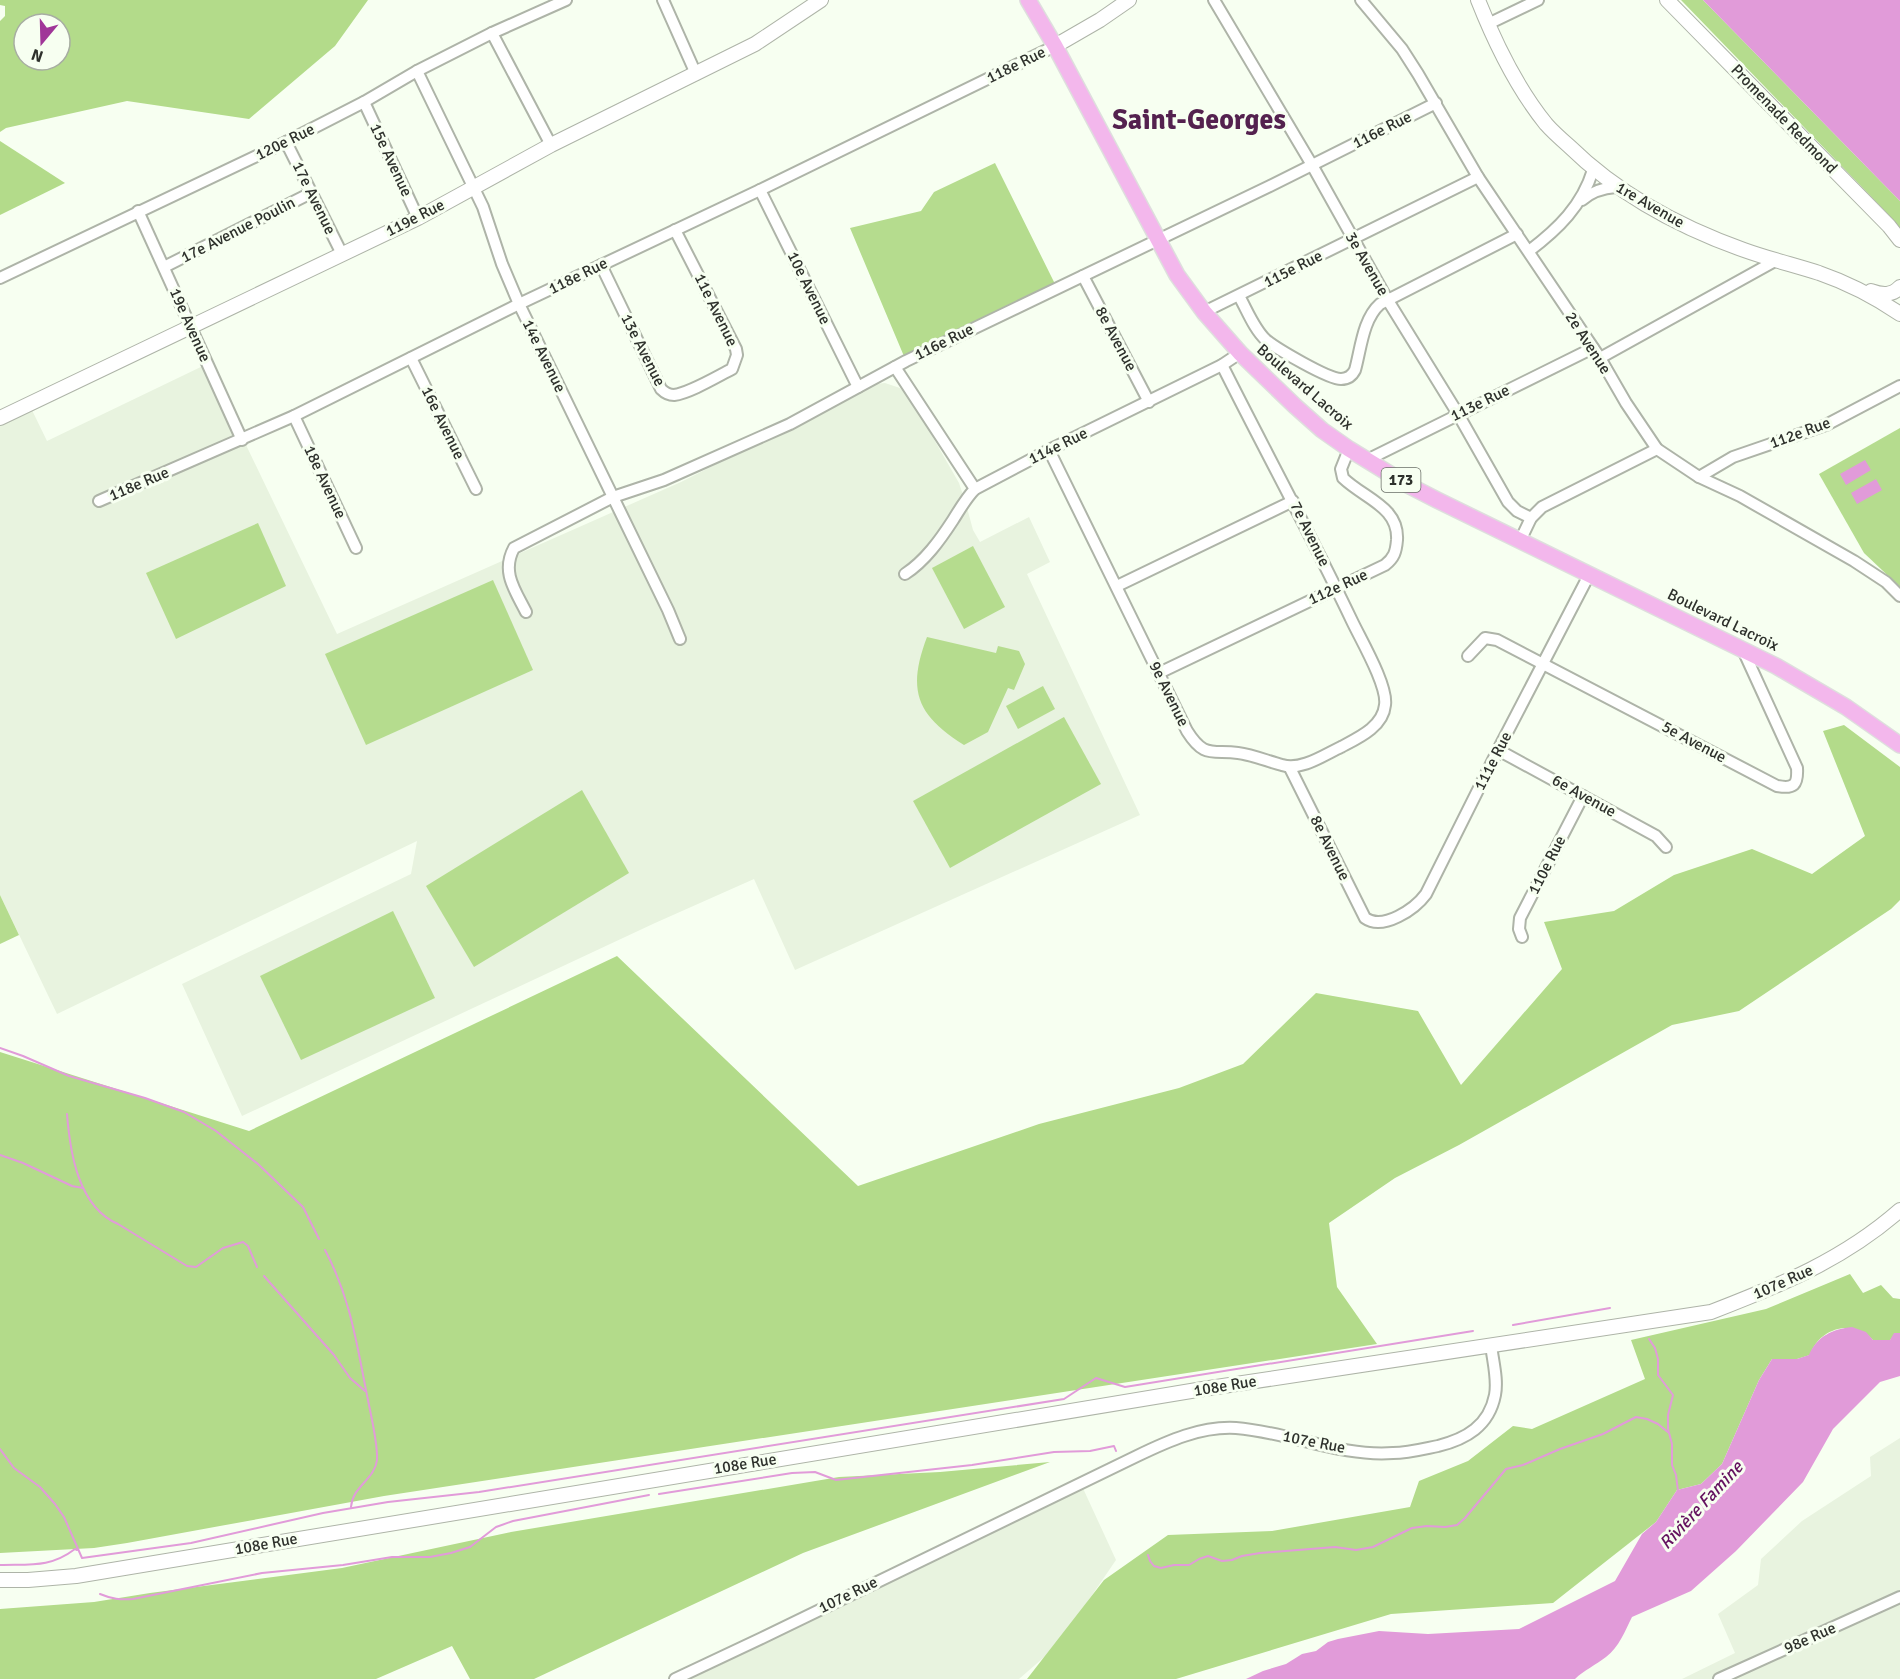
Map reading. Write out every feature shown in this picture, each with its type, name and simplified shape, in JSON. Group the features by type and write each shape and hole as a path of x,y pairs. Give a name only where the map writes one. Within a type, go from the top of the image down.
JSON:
{"main road":[{"name":"119e Rue","path":"0,418 418,218 551,145 755,44 821,0"},
{"name":"Boulevard Lacroix","path":"1028,0 1055,46 1177,275 1204,312 1240,353 1322,430 1406,484 1802,680 1846,707 1900,745"},
{"path":"1055,46 1129,0"},
{"name":"1re Avenue","path":"1478,0 1510,69 1546,125 1593,170 1616,187 1683,224 1720,241 1846,284 1900,314"},
{"name":"Promenade Redmond","path":"1667,0 1889,226 1900,240"},
{"path":"1846,284 1881,294 1890,294 1900,287"},
{"name":"107e Rue","path":"1491,1346 1711,1312 1777,1287 1822,1265 1850,1248 1900,1210"},
{"name":"108e Rue","path":"0,1580 76,1576 1203,1389 1491,1346"}],"street":[{"name":"120e Rue","path":"0,278 286,142 364,102 417,71 492,33 566,0"},
{"path":"663,0 696,75"},
{"name":"3e Avenue","path":"1214,0 1508,502 1517,511 1531,518"},
{"name":"2e Avenue","path":"1361,0 1402,49 1478,177 1600,358 1626,403 1657,449 1699,477 1740,496 1854,561 1886,582 1900,596"},
{"path":"1488,24 1538,0"},
{"path":"492,33 551,145"},
{"name":"118e Rue","path":"99,501 294,416 519,304 760,190 1055,46"},
{"name":"14e Avenue","path":"417,71 488,220 502,264 519,304 680,639"},
{"name":"15e Avenue","path":"364,102 418,218"},
{"name":"116e Rue","path":"526,612 508,571 509,558 514,548 613,497 663,480 790,424 895,367 1436,103"},
{"name":"17e Avenue","path":"286,142 342,254"},
{"path":"1528,251 1552,234 1564,222 1577,204 1593,170"},
{"name":"115e Rue","path":"1204,312 1478,177"},
{"path":"1577,204 1588,194 1603,188 1616,187"},
{"name":"10e Avenue","path":"760,190 858,387"},
{"name":"17e Avenue Poulin","path":"164,267 312,193"},
{"name":"19e Avenue","path":"138,211 242,440"},
{"name":"11e Avenue","path":"675,230 736,349 737,356 732,369 709,381"},
{"path":"1239,296 1267,340 1331,378 1349,377 1355,370 1368,321 1374,309 1388,299 1517,234"},
{"path":"1600,358 1775,261"},
{"name":"13e Avenue","path":"601,265 661,389 665,393 675,395 709,381"},
{"name":"8e Avenue","path":"1083,276 1149,402"},
{"name":"113e Rue","path":"1367,459 1593,348"},
{"name":"114e Rue","path":"905,574 926,557 975,489 1222,365 1240,353"},
{"name":"16e Avenue","path":"411,358 476,489"},
{"name":"7e Avenue","path":"1222,365 1293,501 1372,661 1386,696 1381,719 1373,728 1311,761 1290,768"},
{"path":"895,367 975,489"},
{"name":"112e Rue","path":"1699,477 1733,457 1826,425 1900,386"},
{"name":"18e Avenue","path":"294,416 356,548"},
{"name":"112e Rue","path":"1159,673 1385,565 1392,559 1396,548 1396,524 1388,512 1344,478 1341,469 1349,449"},
{"path":"1520,541 1531,518 1542,507 1657,449"},
{"name":"9e Avenue","path":"1049,450 1194,742 1209,752 1238,753 1290,768"},
{"path":"1117,586 1293,501"},
{"name":"111e Rue","path":"1375,922 1383,922 1399,916 1420,902 1426,894 1589,575"},
{"name":"5e Avenue","path":"1468,656 1485,638 1491,638 1777,786 1787,788 1793,786 1796,782 1797,768 1743,650"},
{"name":"6e Avenue","path":"1498,750 1656,836 1666,847"},
{"name":"8e Avenue","path":"1290,768 1360,910 1365,918 1375,922"},
{"name":"110e Rue","path":"1522,937 1519,929 1520,918 1583,796"},
{"name":"107e Rue","path":"675,1679 1137,1456 1186,1435 1212,1428 1236,1428 1343,1449 1393,1454 1450,1443 1472,1433 1488,1416 1496,1384 1491,1346"},
{"name":"98e Rue","path":"1721,1678 1900,1597"}],"shaded area":[{"path":"207,364 337,634 681,482 875,384 885,383 900,388 912,401 959,483 973,530 980,542 1029,517 1050,562 1027,574 1140,815 795,970 754,879 242,1116 182,984 411,874 417,841 57,1014 0,895 0,420 30,406 47,441"},
{"path":"1900,1438 1900,1679 1682,1679 1735,1653 1718,1614 1758,1585 1761,1559 1802,1521 1871,1476 1870,1457"},
{"path":"1081,1484 1116,1560 1058,1645 1019,1679 685,1679"}],"green space":[{"path":"0,0 368,0 335,46 249,119 127,101 6,128 0,132 0,21 5,16 5,6 0,5"},
{"path":"1681,0 1703,0 1900,201 1900,229 1885,211"},
{"path":"0,141 65,183 0,215"},
{"path":"995,163 1057,288 906,361 850,228 921,211 934,192"},
{"path":"1900,428 1900,587 1864,553 1819,474"},
{"path":"258,523 286,586 176,639 146,573"},
{"path":"973,546 1005,607 964,629 932,568"},
{"path":"493,580 533,670 366,745 325,654"},
{"path":"927,637 996,653 998,646 1019,651 1025,664 1014,690 1008,688 988,732 964,745 935,723 920,700 917,687 918,672"},
{"path":"1043,686 1055,709 1018,729 1006,706"},
{"path":"1064,717 1101,784 950,868 913,801"},
{"path":"1844,725 1900,767 1900,900 1891,909 1739,1011 1672,1025 1459,1145 1395,1178 1329,1223 1337,1287 1377,1344 384,1496 127,1543 94,1548 0,1553 0,1052 249,1131 617,956 858,1186 1039,1124 1179,1088 1243,1064 1316,993 1418,1011 1461,1085 1562,969 1544,922 1614,911 1674,875 1752,849 1812,874 1865,836 1823,731"},
{"path":"582,790 629,873 474,967 426,886"},
{"path":"0,895 19,935 0,944"},
{"path":"393,911 435,998 301,1060 260,976"},
{"path":"1850,1274 1863,1293 1881,1285 1893,1298 1900,1299 1900,1333 1890,1340 1873,1340 1856,1329 1837,1329 1821,1338 1810,1355 1797,1359 1772,1359 1759,1380 1722,1464 1701,1484 1677,1490 1656,1522 1553,1603 1391,1614 1176,1679 1027,1679 1104,1580 1168,1535 1272,1531 1410,1507 1419,1481 1468,1461 1513,1426 1532,1429 1645,1379 1631,1340 1766,1309"},
{"path":"1050,1462 803,1553 534,1679 470,1679 452,1646 376,1679 0,1679 0,1609 94,1602 342,1568 511,1532 839,1477 940,1472"}],"water":[{"path":"1703,0 1900,0 1900,201"},
{"path":"1865,460 1871,470 1846,485 1840,474"},
{"path":"1876,479 1882,490 1857,504 1851,493"},
{"name":"Rivière Famine","path":"1852,1327 1866,1332 1873,1340 1890,1340 1894,1333 1900,1333 1900,1376 1880,1382 1833,1429 1803,1482 1736,1551 1691,1591 1632,1617 1611,1653 1575,1679 1246,1679 1286,1664 1302,1654 1316,1651 1328,1642 1379,1631 1428,1634 1519,1629 1615,1581 1642,1534 1656,1522 1677,1490 1701,1484 1722,1464 1759,1380 1772,1359 1797,1359 1809,1355 1821,1338 1838,1330"}],"waterway":[{"path":"0,1048 69,1076 184,1112 216,1131 258,1164 303,1207 319,1239"},
{"path":"67,1114 74,1161 79,1177 85,1192 104,1216 187,1266 196,1267 223,1248 243,1242 248,1246 257,1267"},
{"path":"0,1155 72,1186 83,1188"},
{"path":"325,1250 334,1268 352,1323 376,1446 375,1467 355,1494 351,1507"},
{"path":"264,1276 334,1355 350,1378 365,1391"},
{"path":"1513,1325 1610,1308"},
{"path":"0,1449 14,1468 40,1487 55,1504 64,1517 82,1558 191,1543 323,1513 388,1502 479,1492 1064,1399 1096,1378 1125,1387 1473,1331"},
{"path":"1649,1339 1658,1359 1658,1375 1673,1395 1668,1415 1668,1429 1678,1491"},
{"path":"1148,1555 1154,1566 1161,1568 1189,1565 1208,1556 1222,1561 1260,1553 1335,1547 1356,1550 1373,1547 1412,1528 1457,1525 1506,1469 1523,1465 1603,1434 1636,1417 1658,1424 1669,1433"},
{"path":"659,1494 792,1473 815,1472 836,1480 972,1465 1054,1452 1090,1451 1114,1446 1116,1451"},
{"path":"100,1594 116,1599 133,1599 262,1573 343,1565 392,1557 430,1557 470,1547 496,1527 513,1521 649,1495"},
{"path":"0,1565 30,1565 48,1562 77,1550"}],"district":[{"name":"Saint-Georges","path":"1199,120"}]}
